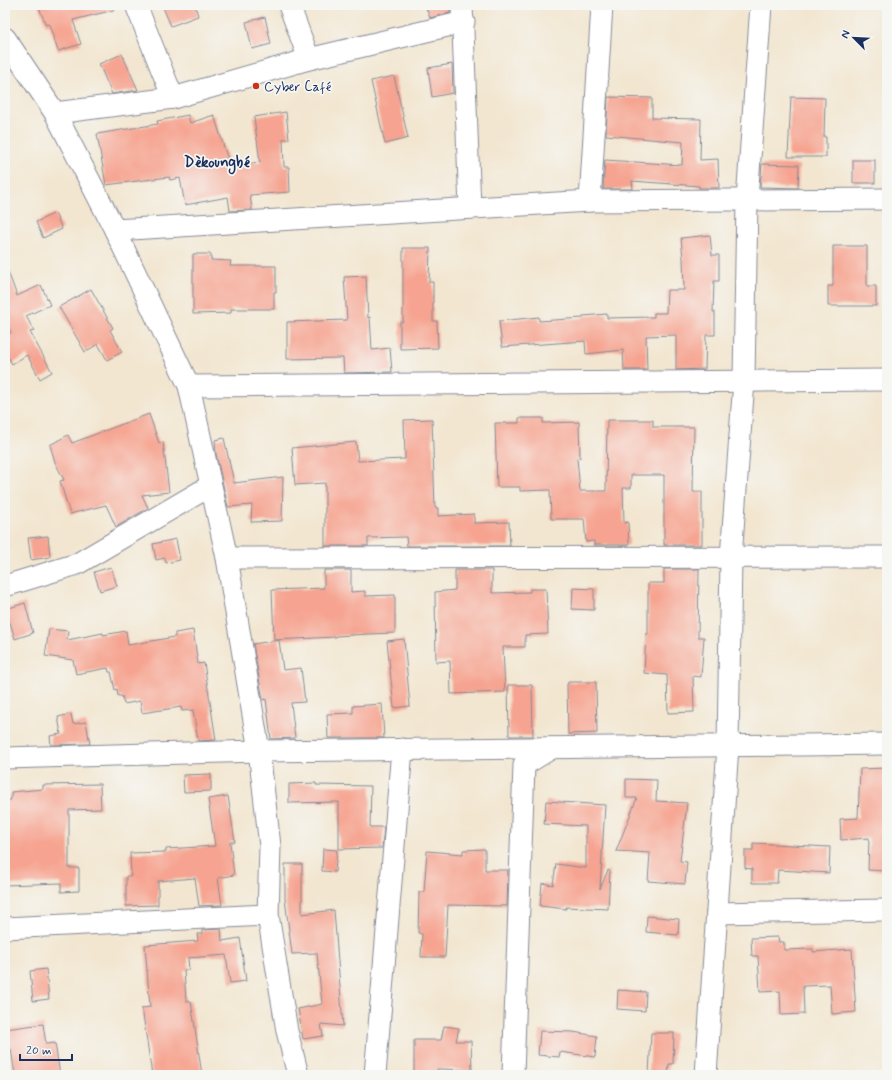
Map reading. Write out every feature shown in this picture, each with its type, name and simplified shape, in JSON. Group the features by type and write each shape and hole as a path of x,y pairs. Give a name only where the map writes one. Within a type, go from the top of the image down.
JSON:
{"street":[{"path":"136,5 173,98"},
{"path":"289,5 309,59"},
{"path":"590,201 602,5"},
{"path":"706,1075 728,746 730,557 744,381 747,200 761,5"},
{"path":"55,113 173,98 463,14 470,208"},
{"path":"5,40 55,113 115,230 189,386 227,558 259,751 270,846 268,915 287,1031 298,1075"},
{"path":"115,230 590,201 887,199"},
{"path":"189,386 887,380"},
{"path":"5,586 77,564 210,486"},
{"path":"227,558 887,557"},
{"path":"5,758 259,751 887,744"},
{"path":"514,1075 524,765 552,748"},
{"path":"375,1075 402,749"},
{"path":"717,912 887,910"},
{"path":"5,928 268,915"}],"building":[{"path":"38,5 113,5 114,10 73,20 81,44 58,51 49,24 46,25"},
{"path":"162,5 195,5 198,16 171,26"},
{"path":"425,5 450,5 450,13 430,18"},
{"path":"265,17 271,44 252,49 246,22"},
{"path":"122,54 138,90 112,94 99,64"},
{"path":"452,64 453,93 432,97 428,68"},
{"path":"394,76 408,138 385,144 371,81"},
{"path":"608,97 652,98 652,118 701,119 700,160 718,159 719,188 699,188 699,186 632,181 633,189 603,189 605,160 682,165 683,142 606,135"},
{"path":"791,97 825,98 824,137 826,137 826,157 788,157"},
{"path":"286,112 289,139 283,139 284,167 289,167 290,192 250,195 252,210 230,211 228,197 185,205 180,178 170,180 169,177 106,185 97,134 158,124 157,121 188,115 190,123 214,115 230,166 260,162 254,117"},
{"path":"853,160 875,160 875,183 853,183"},
{"path":"762,164 799,165 798,188 760,187"},
{"path":"55,213 62,229 43,238 36,222"},
{"path":"710,235 712,255 719,255 719,281 714,281 713,312 715,312 715,335 706,335 705,369 676,370 676,335 646,336 647,370 624,370 623,350 586,354 585,341 502,347 499,321 539,317 539,321 583,318 583,316 607,314 607,318 654,317 654,313 666,313 667,290 684,290 681,238"},
{"path":"833,246 867,246 867,286 876,286 876,306 828,306 828,286 833,286"},
{"path":"403,248 430,248 429,282 433,282 433,321 437,321 438,348 400,349 400,322 403,322"},
{"path":"193,254 211,254 211,260 231,261 230,266 276,266 276,292 274,292 274,309 231,309 231,313 193,314"},
{"path":"5,269 7,269 17,296 41,285 50,305 26,316 34,331 30,332 52,372 40,379 27,355 12,364 5,351 5,336 11,333 5,317"},
{"path":"366,276 368,318 370,317 372,350 390,348 392,372 344,373 343,358 287,359 287,322 347,320 344,277"},
{"path":"91,289 113,328 110,330 122,352 107,360 98,344 85,352 59,307"},
{"path":"149,414 159,443 163,442 169,492 142,495 148,508 116,527 106,505 70,514 60,481 64,480 55,462 50,445 68,435 72,443"},
{"path":"519,418 543,418 543,423 579,422 580,458 577,458 580,491 606,491 607,420 653,420 653,427 694,427 693,492 702,492 702,545 664,545 664,475 631,475 631,488 623,488 624,523 628,522 629,545 594,545 594,541 586,542 584,519 551,519 550,490 520,491 520,487 497,487 495,423 519,423"},
{"path":"432,419 435,508 438,508 438,516 474,514 474,523 509,522 510,546 407,546 406,537 368,538 368,546 325,546 325,483 295,485 292,448 356,442 358,461 405,459 404,420"},
{"path":"224,438 234,483 283,477 282,521 251,522 252,505 228,507 216,454 215,440"},
{"path":"48,536 50,557 31,560 28,538"},
{"path":"176,539 180,560 166,563 165,558 156,560 153,544"},
{"path":"111,567 117,586 100,591 94,572"},
{"path":"664,569 699,569 698,637 704,637 701,677 693,676 694,712 668,713 667,675 644,673 646,634 648,634 648,583 664,583"},
{"path":"324,570 351,570 351,592 365,591 365,596 395,595 395,633 274,640 272,590 324,588"},
{"path":"455,570 492,570 492,593 530,592 530,589 546,589 548,634 525,635 525,647 503,647 505,692 451,694 450,661 436,662 435,592 455,590"},
{"path":"573,588 594,589 594,610 572,609"},
{"path":"25,603 33,633 15,639 6,609"},
{"path":"49,629 68,631 67,640 103,633 103,635 126,631 128,645 175,637 175,633 193,630 198,664 204,663 216,740 198,741 193,710 182,711 181,707 142,713 140,701 124,704 122,696 118,696 117,689 115,690 111,672 109,672 108,668 76,674 73,660 45,656"},
{"path":"404,639 410,706 394,708 387,641"},
{"path":"279,640 283,670 301,668 305,702 291,703 295,738 271,739 266,699 263,700 253,644"},
{"path":"568,682 596,682 597,733 568,734"},
{"path":"508,685 532,685 533,736 509,736"},
{"path":"382,704 384,738 328,738 327,714 353,713 353,706"},
{"path":"71,714 73,724 86,722 90,744 51,745 50,736 61,734 58,717"},
{"path":"887,768 887,871 868,870 869,838 841,840 840,819 858,818 860,769"},
{"path":"211,774 211,791 184,792 183,775"},
{"path":"626,779 657,780 656,801 687,803 680,861 687,862 685,884 648,881 650,853 616,851 637,798 626,798"},
{"path":"316,783 316,785 371,786 370,827 384,827 382,848 339,849 339,802 289,803 289,784"},
{"path":"100,784 101,809 69,810 69,868 79,868 79,891 61,892 61,883 5,885 5,800 11,800 11,792 43,789 43,785"},
{"path":"228,796 235,842 230,842 234,875 218,878 222,905 199,906 195,878 158,881 158,905 126,906 126,876 131,876 130,853 166,852 166,849 215,846 208,799"},
{"path":"546,801 605,805 600,889 608,870 610,871 608,909 566,907 566,909 540,906 542,883 553,885 556,864 586,868 586,826 544,824"},
{"path":"753,843 830,847 829,873 778,870 777,883 752,883 752,869 745,868 745,850 753,850"},
{"path":"323,849 337,850 335,872 322,871"},
{"path":"485,849 485,870 508,870 507,906 448,905 445,957 421,957 422,934 418,933 419,892 424,892 427,851 463,854 463,850"},
{"path":"285,864 302,864 302,914 334,910 343,1026 321,1024 323,1036 303,1039 298,1009 322,1004 317,953 292,954 285,899"},
{"path":"647,916 679,919 678,935 646,932"},
{"path":"221,929 222,941 240,938 246,981 230,983 226,955 188,958 189,970 184,970 186,1001 191,1001 202,1075 152,1075 142,1008 150,1007 145,945 198,941 197,934 202,934 202,930"},
{"path":"778,937 779,942 784,942 784,950 813,949 813,952 852,949 856,1012 832,1014 830,985 803,986 804,1014 781,1015 780,991 760,992 758,956 752,956 751,938"},
{"path":"46,969 49,999 33,1001 30,971"},
{"path":"618,990 646,992 645,1011 617,1009"},
{"path":"43,1024 46,1044 55,1043 60,1075 15,1075 11,1049 5,1050 5,1029"},
{"path":"444,1026 459,1028 456,1041 471,1041 472,1070 437,1069 437,1075 414,1075 414,1040 441,1040"},
{"path":"540,1031 573,1032 597,1036 595,1057 560,1052 559,1057 538,1055"},
{"path":"651,1033 674,1033 673,1064 669,1064 668,1075 649,1075"}],"place":[{"name":"Cyber Café","path":"256,86"}],"district":[{"name":"Dèkoungbé","path":"217,162"}]}
